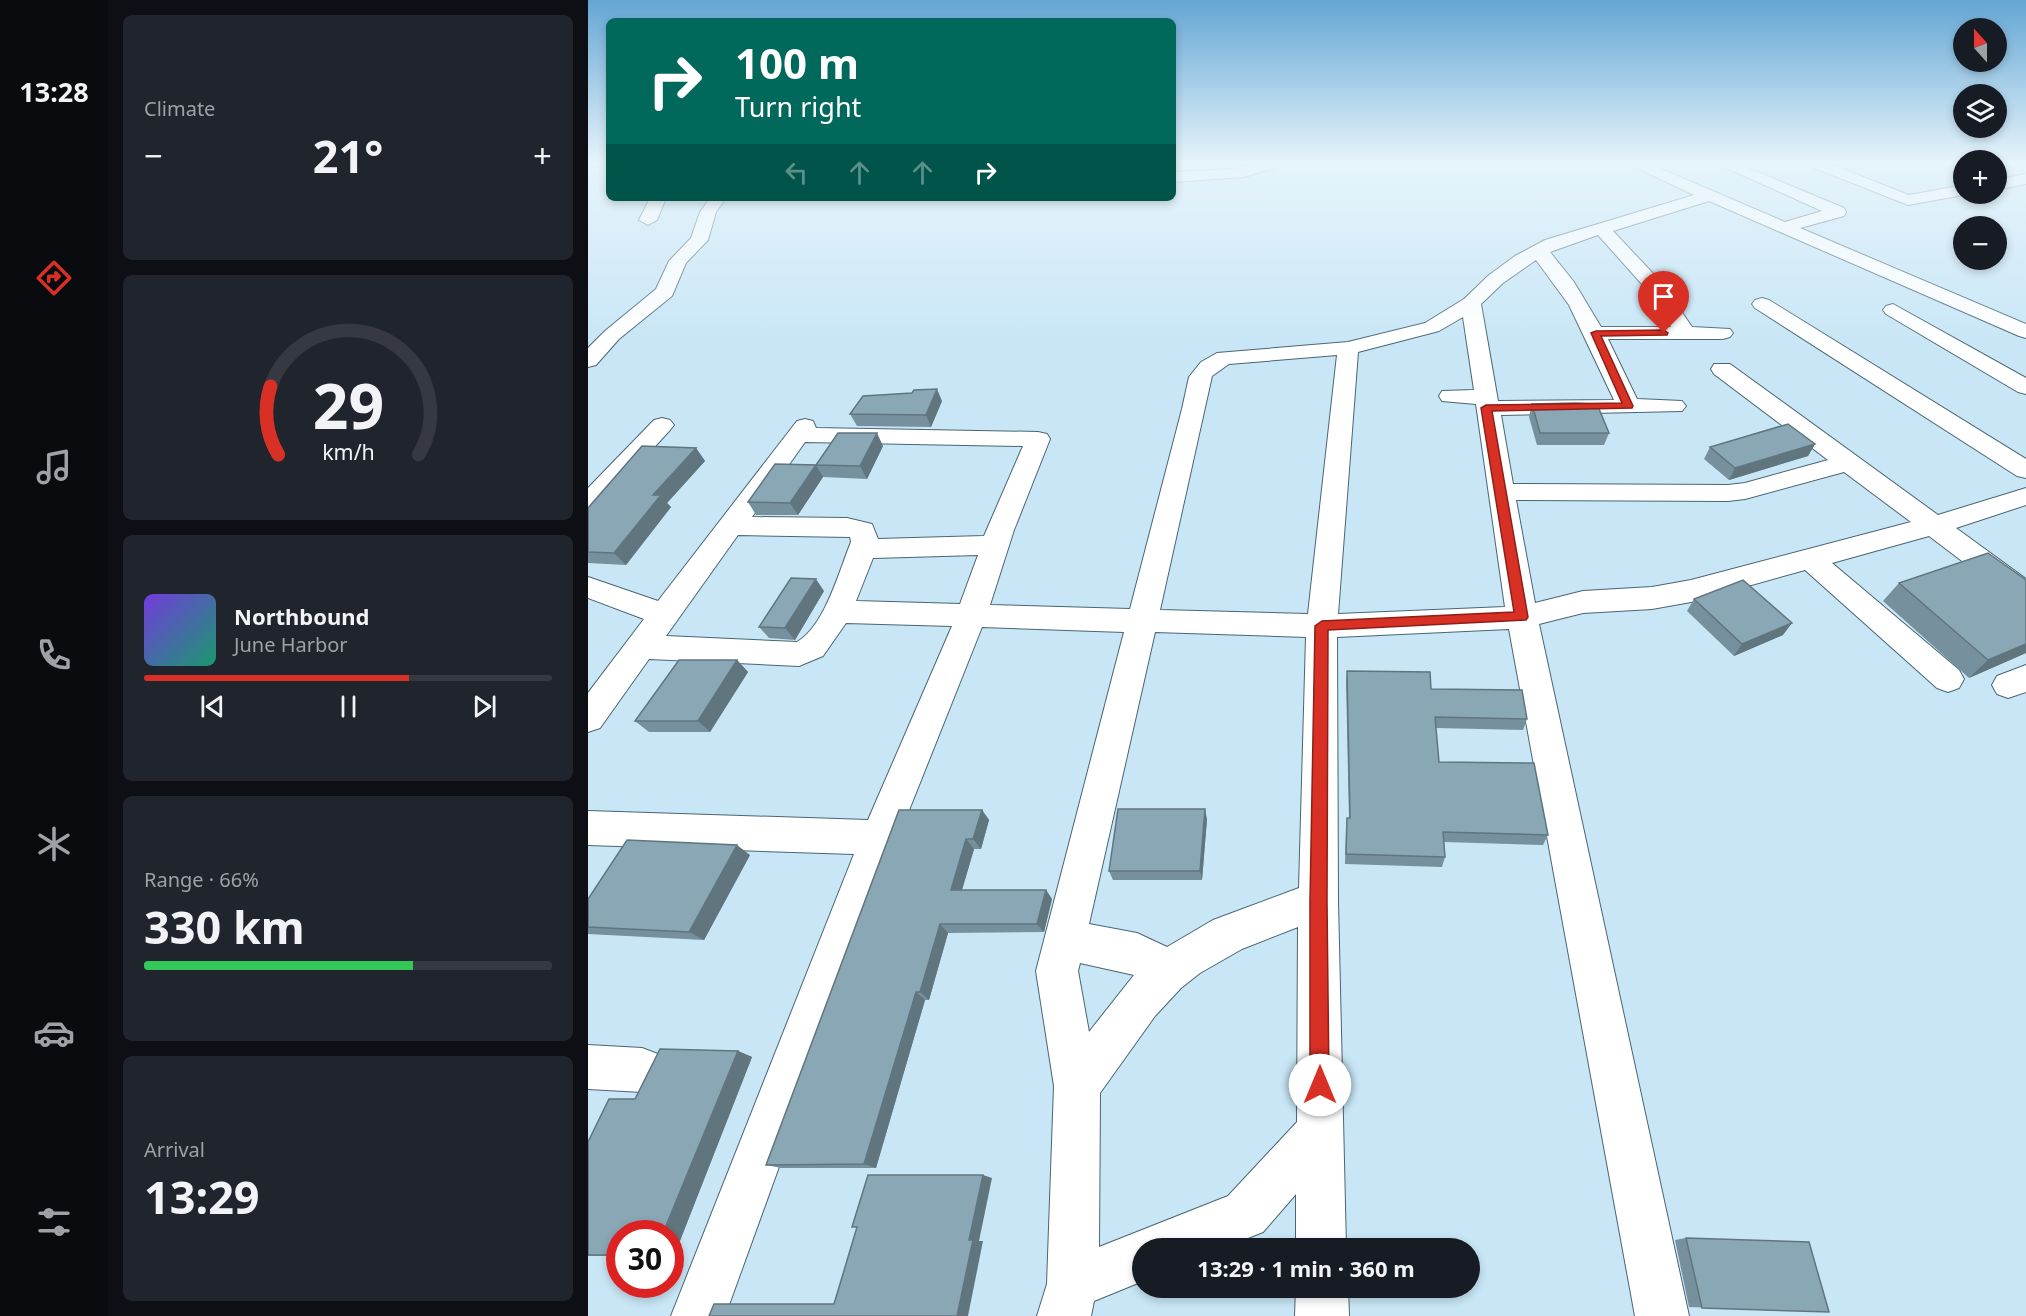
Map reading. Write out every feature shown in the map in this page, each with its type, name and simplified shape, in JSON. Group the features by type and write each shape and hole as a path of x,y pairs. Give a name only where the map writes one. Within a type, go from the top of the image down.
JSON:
{"street":[{"path":"588,360 612,335 665,292 678,261 699,240 704,223"},
{"path":"1069,1300 1077,1086 1056,971 1194,409 1198,376 1210,364 1225,358 1348,348 1403,337 1432,327 1471,303 1496,279 1539,251 1615,223"},
{"path":"1778,223 2026,332"},
{"path":"1786,227 1798,223"},
{"path":"1600,228 1655,287 1686,333"},
{"path":"1539,251 1559,272 1596,333 1628,406"},
{"path":"1471,303 1522,617 1662,1316"},
{"path":"1762,304 2026,470"},
{"path":"1893,310 2026,387"},
{"path":"1596,333 1723,333"},
{"path":"1321,1238 1318,901 1322,626 1348,348"},
{"path":"1722,369 2026,594"},
{"path":"1450,396 1486,403 1674,406"},
{"path":"588,504 662,425"},
{"path":"589,715 802,430 1038,439 995,545 972,614 879,837 698,1316"},
{"path":"1501,492 1728,493 1745,491 1846,463"},
{"path":"837,612 972,614 1322,626 1522,617 1583,602 1652,598 1691,591 1932,526 2026,496"},
{"path":"640,647 799,654 810,651 818,644 837,612 865,542 862,531 847,527 730,526"},
{"path":"862,549 995,545"},
{"path":"1810,559 1948,679"},
{"path":"588,587 665,615"},
{"path":"588,828 879,837"},
{"path":"1077,1086 1150,989 1188,956 1248,923 1318,901"},
{"path":"1064,940 1137,954 1171,971"},
{"path":"588,1067 642,1070"},
{"path":"1186,1238 1245,1214 1320,1131"},
{"path":"1069,1300 1132,1263"},
{"path":"1322,1298 1322,1316"}],"building":[{"path":"937,389 926,415 850,414 863,396"},
{"path":"1532,404 1597,404 1609,433 1540,433"},
{"path":"1788,424 1815,444 1735,468 1710,447"},
{"path":"838,433 877,433 860,466 816,465"},
{"path":"642,446 696,448 653,495 661,495 614,553 588,552 588,508"},
{"path":"775,464 816,465 790,503 748,502"},
{"path":"1988,553 2026,580 2026,644 1988,660 1899,583"},
{"path":"791,578 816,579 785,628 759,627"},
{"path":"1743,580 1792,623 1742,644 1694,599"},
{"path":"679,660 737,660 698,721 635,721"},
{"path":"1347,671 1430,672 1431,689 1522,690 1527,719 1435,717 1439,762 1534,763 1548,835 1443,832 1445,857 1346,854 1347,818 1350,818"},
{"path":"1118,809 1205,809 1200,871 1109,871"},
{"path":"899,810 982,810 973,839 966,839 951,890 1046,890 1037,924 940,924 920,992 916,992 864,1164 766,1165"},
{"path":"627,840 737,845 689,932 588,927 588,899"},
{"path":"660,1049 738,1051 668,1220 606,1220 606,1255 588,1255 588,1142 609,1099 635,1099"},
{"path":"868,1175 983,1175 969,1240 973,1240 957,1316 709,1316 714,1304 834,1304 857,1227 852,1227"},
{"path":"1686,1238 1809,1242 1829,1312 1702,1308"}],"route":[{"path":"1320,1085 1318,901 1322,626 1522,617 1486,408 1628,406 1596,333 1664,333"}]}
